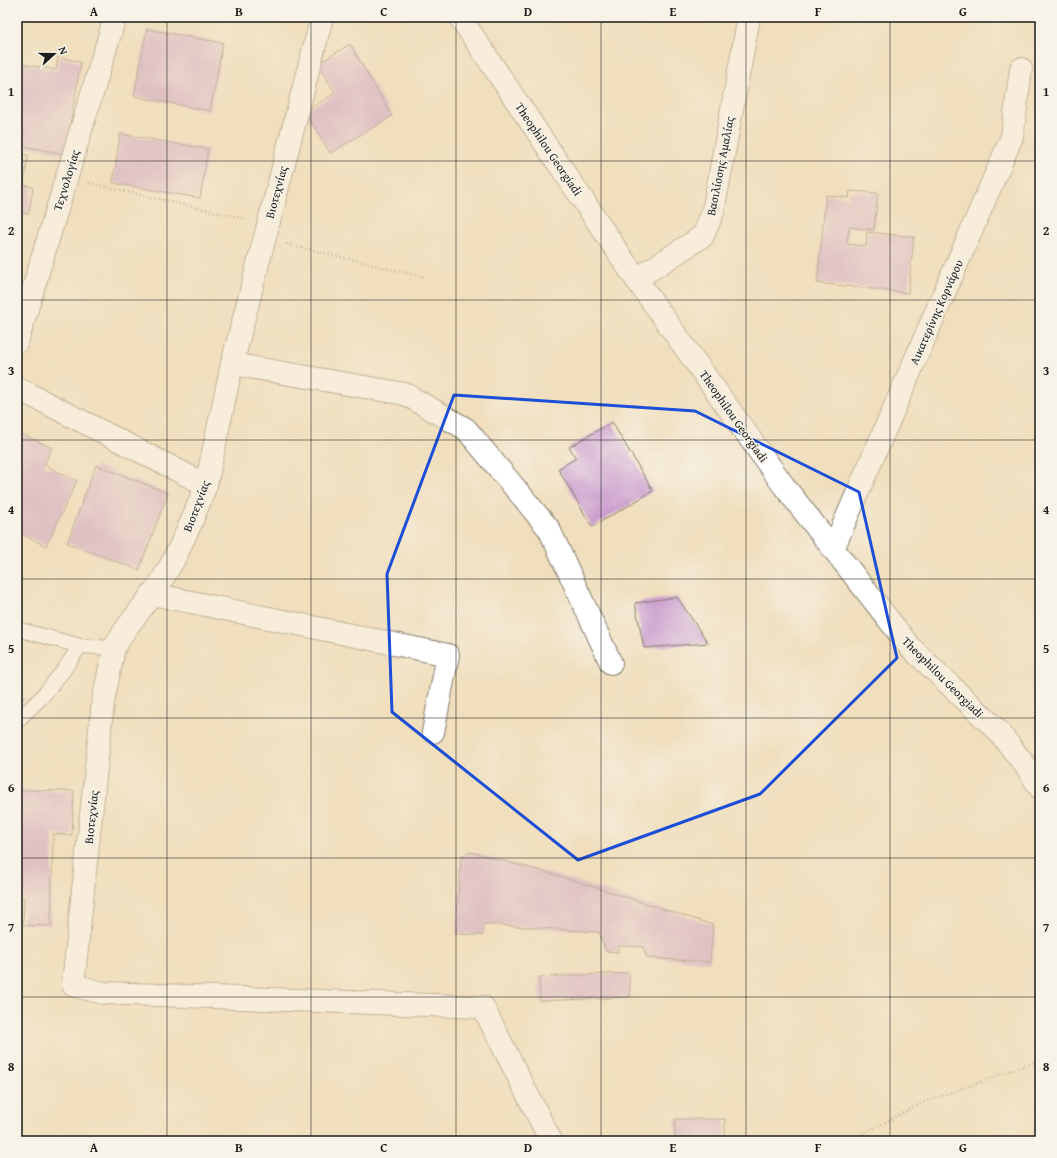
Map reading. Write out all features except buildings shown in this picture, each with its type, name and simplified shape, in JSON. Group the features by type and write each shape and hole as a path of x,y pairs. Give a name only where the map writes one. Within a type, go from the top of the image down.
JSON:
{"street":[{"name":"Τεχνολογίας","path":"17,342 115,17"},
{"name":"Βιοτεχνίας","path":"322,17 232,364 206,485 173,561 114,648 103,702 73,986 103,993 483,1007 551,1141"},
{"name":"Theophilou Georgiadi","path":"460,17 636,279 784,486 910,647 998,731 1025,765 1040,788"},
{"name":"Βασιλίσσης Αμαλίας","path":"636,279 703,236 713,212 749,17"},
{"name":"Αικατερίνης Κορνάρου","path":"832,549 1012,137 1021,69"},
{"path":"232,364 405,394 466,429 549,528 611,663"},
{"path":"17,388 206,485"},
{"path":"152,594 448,655 433,732"}],"lane":[{"path":"17,629 80,646 114,648"},
{"path":"17,721 41,698 63,671 80,646"}],"path":[{"path":"67,178 424,277"},
{"path":"849,1141 922,1103 1040,1060"}],"highlighted area":[{"path":"454,395 695,411 859,492 897,658 760,794 578,860 392,712 387,574"}]}
